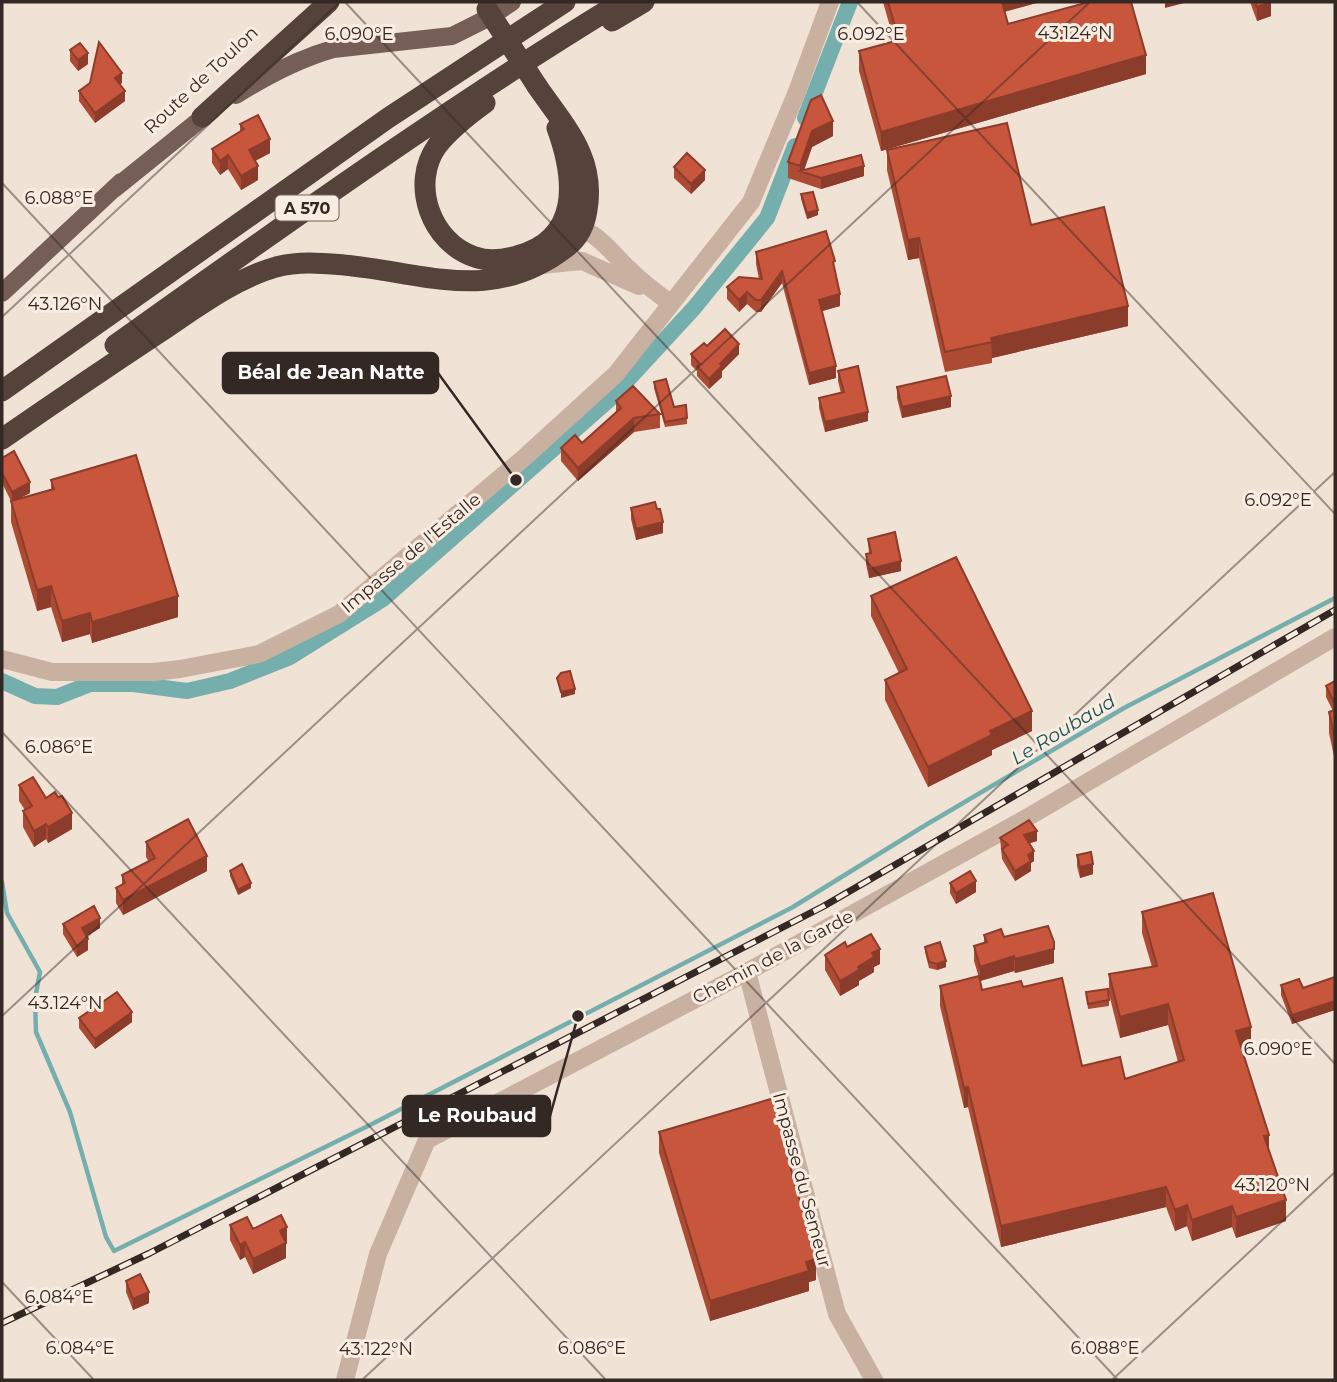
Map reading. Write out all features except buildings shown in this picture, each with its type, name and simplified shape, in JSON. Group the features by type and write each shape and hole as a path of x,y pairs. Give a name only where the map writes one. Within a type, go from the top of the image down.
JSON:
{"highway":[{"path":"202,117 329,2"},
{"path":"2,377 419,81 542,2"},
{"name":"A 570","path":"2,391 387,118 565,2"},
{"name":"A 570","path":"2,426 314,203 533,55 621,2"},
{"path":"573,238 542,245 528,253 490,260 474,257 457,248 433,221 425,191 429,163 436,148 449,132 501,91 644,2"},
{"path":"2,439 195,308 251,276 297,262 327,263 447,281 505,279 541,265 573,238 589,199 586,165 580,149 485,5"},
{"path":"540,90 558,128 569,163 570,195 567,212 573,238"}],"main road":[{"name":"Route de Toulon","path":"2,293 317,2"},
{"name":"Route de Toulon","path":"114,189 202,117 262,79 317,54 352,47 452,36 490,17 512,2"}],"street":[{"path":"670,303 751,201 796,94 830,2"},
{"path":"573,238 595,236 630,271 670,303"},
{"path":"573,238 634,283 670,303"},
{"name":"Impasse de l'Estalle","path":"2,659 52,672 155,672 180,669 259,654 339,614 526,456 616,374 670,303"},
{"name":"Chemin de la Garde","path":"345,1380 378,1254 428,1140 747,972 1023,820 1335,637"},
{"name":"Impasse du Semeur","path":"747,972 838,1314 874,1380"}],"waterway":[{"path":"805,118 850,2"},
{"path":"2,681 35,696 57,697 90,684 133,684 187,691 230,681 290,657 383,599 611,398 694,308 767,218 795,146"},
{"name":"Le Roubaud","path":"2,882 7,913 40,972 35,999 36,1032 70,1112 106,1237 114,1251 372,1124 793,907 1124,708 1335,598"}],"railway":[{"path":"2,1323 150,1253 824,906 1335,610"}],"place":[{"name":"Béal de Jean Natte","path":"516,480"},
{"name":"Le Roubaud","path":"578,1016"}]}
